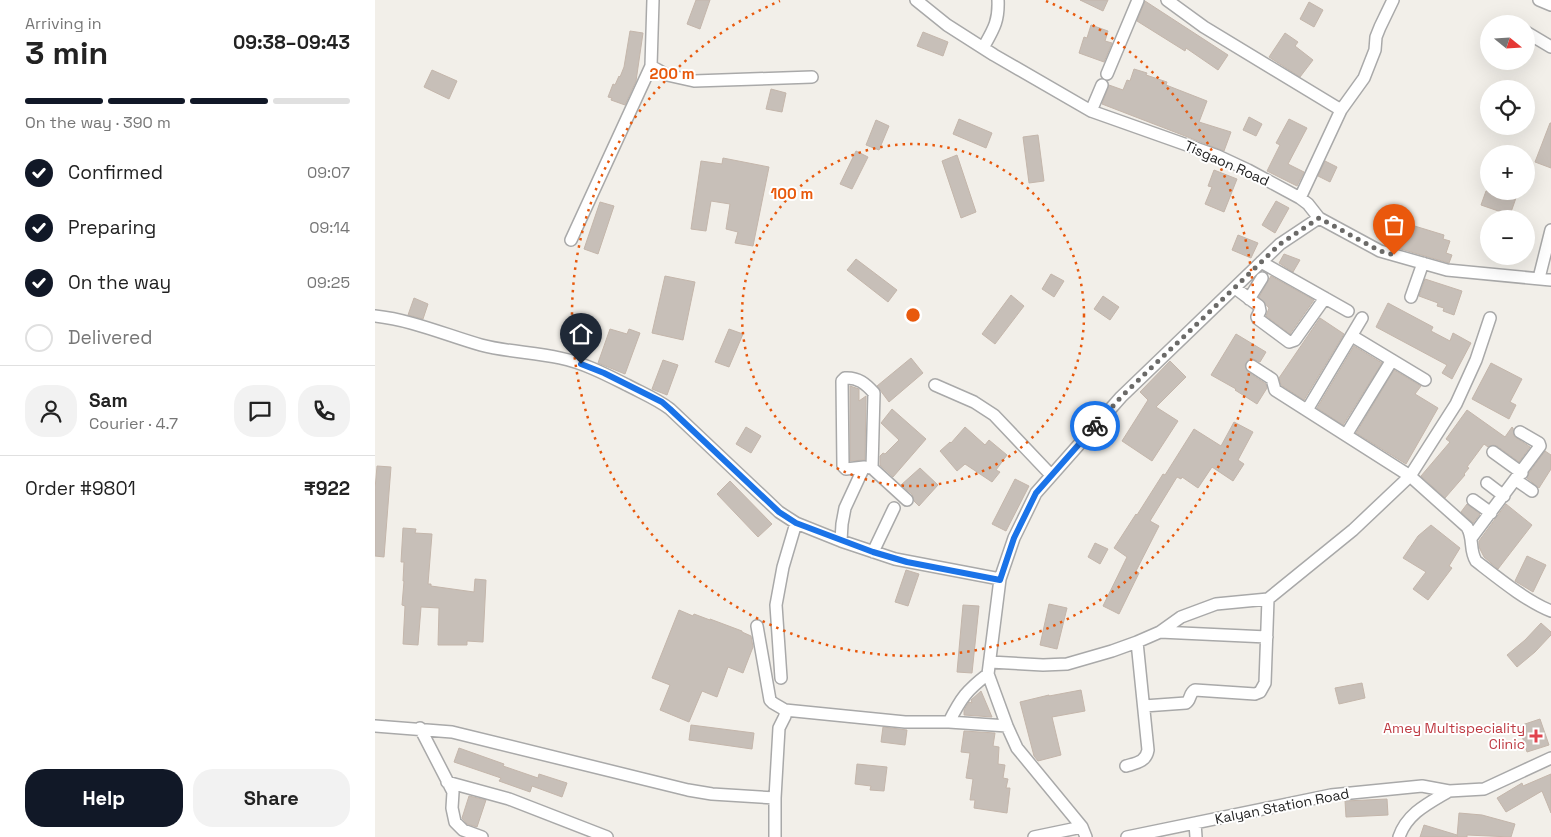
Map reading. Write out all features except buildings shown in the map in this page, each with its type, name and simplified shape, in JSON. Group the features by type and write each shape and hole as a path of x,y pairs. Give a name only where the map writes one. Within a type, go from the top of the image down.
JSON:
{"street":[{"path":"571,240 651,66 653,0"},
{"name":"Tisgaon Road","path":"916,0 947,25 983,48 1091,111 1218,156 1249,170 1300,198 1308,204 1319,218 1380,251 1447,270 1545,279"},
{"path":"983,48 996,26 999,13 997,0"},
{"path":"1091,111 1138,0"},
{"path":"1167,0 1204,27 1341,110"},
{"path":"1300,198 1341,110 1364,78 1375,50 1380,27 1393,0"},
{"path":"1539,0 1551,5"},
{"path":"1535,37 1551,46"},
{"path":"651,66 667,75 694,81 812,77"},
{"path":"1084,832 1017,748 1007,726 989,668 1000,580 1014,538 1036,493 1121,397 1280,244 1319,218"},
{"path":"1545,279 1551,230"},
{"path":"1261,262 1348,311"},
{"path":"1411,296 1423,263"},
{"path":"1249,298 1262,278"},
{"path":"1235,288 1259,306 1258,319 1289,342 1295,340 1325,298"},
{"path":"375,316 397,319 483,345 560,358 604,373 662,402 779,512 796,523 841,541 907,562 1000,580"},
{"path":"1307,410 1362,318"},
{"path":"949,722 963,696 989,668 1067,664 1137,642 1160,632 1181,617 1216,604 1268,599 1353,530 1410,476 1456,404 1476,360 1490,318"},
{"path":"1352,336 1425,380"},
{"path":"1346,435 1392,360"},
{"path":"1252,366 1271,379 1275,390 1410,476 1467,527 1472,537 1472,556 1476,561 1516,590 1551,611"},
{"path":"841,541 841,524 845,508 868,467 874,393 858,379 853,377 845,378 842,381 843,466 846,469 868,467 907,500"},
{"path":"935,386 974,402 994,415 1051,476"},
{"path":"1472,537 1519,477 1541,445 1520,432"},
{"path":"1493,452 1532,491"},
{"path":"1487,483 1504,496"},
{"path":"1473,500 1491,513"},
{"path":"873,552 894,508"},
{"path":"781,678 775,605 783,567 796,523"},
{"path":"1144,706 1186,703 1191,693 1195,690 1257,694 1263,689 1265,684 1268,599"},
{"path":"757,626 770,700 785,710 905,722 949,722 1007,726"},
{"path":"1160,632 1267,637"},
{"path":"1126,766 1145,759 1148,750 1137,642"},
{"path":"775,837 779,728 785,716 785,710"},
{"path":"375,726 420,728 461,734 688,790 711,794 775,798"},
{"path":"420,728 453,792 451,808 455,822 463,830 482,837"},
{"name":"Kalyan Station Road","path":"1129,837 1331,795 1422,786 1449,791 1484,789 1551,758"},
{"path":"447,782 509,799 607,837"},
{"path":"1399,837 1406,821 1413,814 1449,791"},
{"path":"1195,823 1196,837"},
{"path":"1035,837 1084,832"}],"way so far":[{"path":"1095,426 1121,397 1280,244 1319,218 1380,251 1394,255"}],"place":[{"name":"Amey Multispeciality Clinic","path":"1536,736"}],"route":[{"path":"581,364 604,373 662,402 779,512 796,523 841,541 895,559 1000,580 1014,538 1036,493 1095,426"}]}
